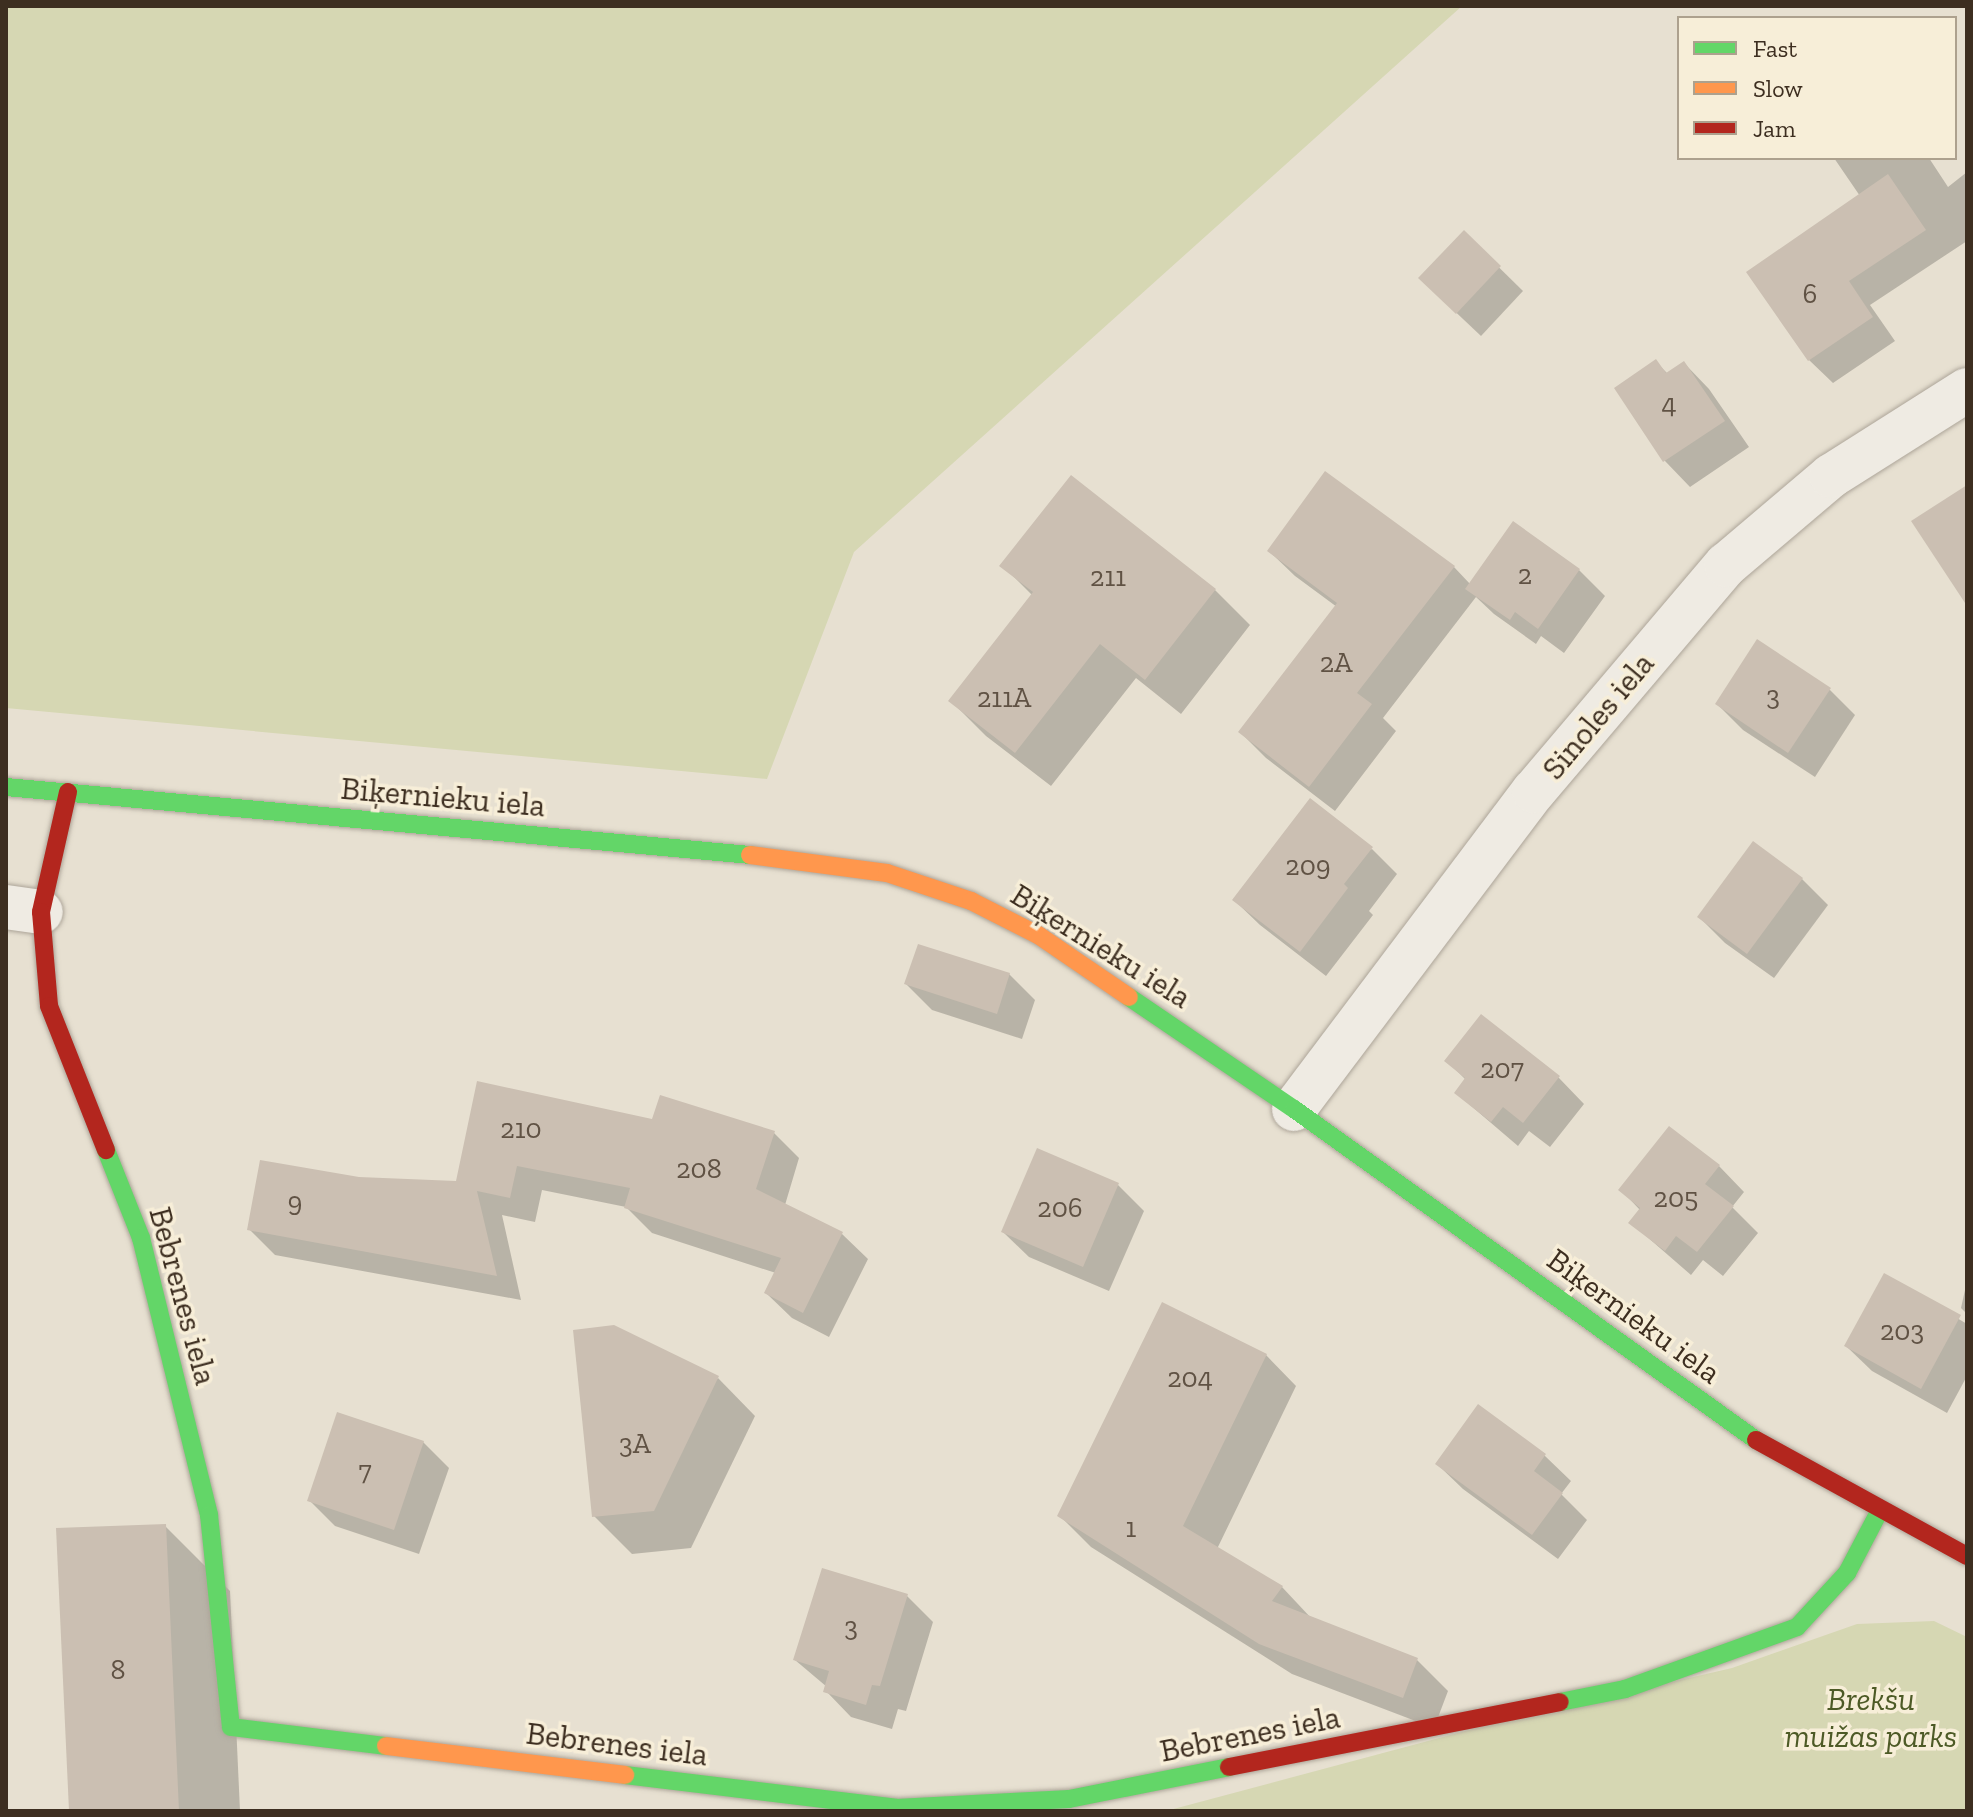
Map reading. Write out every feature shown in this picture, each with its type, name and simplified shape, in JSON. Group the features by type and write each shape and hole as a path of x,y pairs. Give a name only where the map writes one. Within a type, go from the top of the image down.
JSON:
{"street":[{"name":"Sinoles iela","path":"1294,1109 1534,791 1726,565 1831,476 1967,390"},
{"name":"Biķernieku iela","path":"6,787 796,859 887,873 971,901 1038,935 1294,1109 1767,1448 1879,1512 1967,1556"},
{"name":"Bebrenes iela","path":"68,792 23,910 49,1006 141,1238 209,1515 231,1727 896,1808 1069,1799 1625,1689 1797,1627 1847,1573 1879,1512"}],"green space":[{"path":"6,6 1462,6 854,552 767,779 6,708"},
{"name":"Brekšu muižas parks","path":"1934,1621 1967,1637 1967,1811 1166,1811 1499,1722 1732,1668 1857,1624"}],"building":[{"path":"1888,174 1926,230 1849,281 1873,317 1808,361 1746,272"},
{"path":"1464,230 1501,266 1456,314 1418,278"},
{"path":"1656,359 1666,373 1684,361 1725,421 1663,462 1614,388"},
{"path":"1325,471 1455,566 1357,693 1372,704 1309,787 1238,732 1337,603 1267,551"},
{"path":"1071,475 1216,589 1145,680 1100,644 1015,753 948,701 1033,592 999,566"},
{"path":"1967,485 1967,606 1911,521"},
{"path":"1513,521 1580,569 1538,629 1515,612 1510,620 1465,589"},
{"path":"1757,639 1831,688 1788,753 1715,704"},
{"path":"1310,798 1373,847 1344,884 1348,888 1300,952 1232,900"},
{"path":"1753,841 1803,878 1747,954 1697,917"},
{"path":"918,944 1010,973 997,1014 904,984"},
{"path":"1481,1014 1560,1076 1523,1123 1503,1107 1491,1122 1454,1093 1465,1078 1444,1061"},
{"path":"477,1081 652,1119 660,1095 775,1131 756,1189 843,1232 803,1313 764,1293 781,1258 624,1208 630,1188 517,1166 510,1198 477,1191 497,1276 247,1230 260,1160 359,1177 456,1181"},
{"path":"1669,1126 1720,1165 1705,1184 1734,1206 1697,1252 1676,1236 1665,1251 1628,1223 1640,1208 1618,1190"},
{"path":"1037,1148 1119,1183 1083,1267 1001,1232"},
{"path":"1884,1273 1961,1315 1921,1389 1844,1346"},
{"path":"1162,1302 1267,1354 1183,1526 1283,1586 1272,1601 1418,1658 1403,1698 1259,1644 1057,1516"},
{"path":"614,1325 719,1376 654,1511 592,1517 573,1330"},
{"path":"1478,1404 1546,1454 1534,1471 1563,1493 1532,1535 1435,1464"},
{"path":"337,1412 424,1441 394,1530 307,1501"},
{"path":"166,1524 179,1811 69,1811 56,1528"},
{"path":"822,1568 908,1594 880,1686 872,1685 866,1705 823,1692 829,1671 793,1660"}],"traffic: fast":[{"path":"6,787 750,855"},
{"path":"1129,997 1294,1109 1756,1440"},
{"path":"106,1150 141,1238 209,1515 231,1727 386,1746"},
{"path":"1560,1702 1625,1689 1797,1627 1847,1573 1879,1512"},
{"path":"625,1775 896,1808 1069,1799 1229,1767"}],"traffic: slow":[{"path":"750,855 887,873 971,901 1038,935 1129,997"},
{"path":"386,1746 625,1775"}],"traffic: jam":[{"path":"68,792 41,912 49,1006 106,1150"},
{"path":"1756,1440 1967,1556"},
{"path":"1229,1767 1560,1702"}]}
